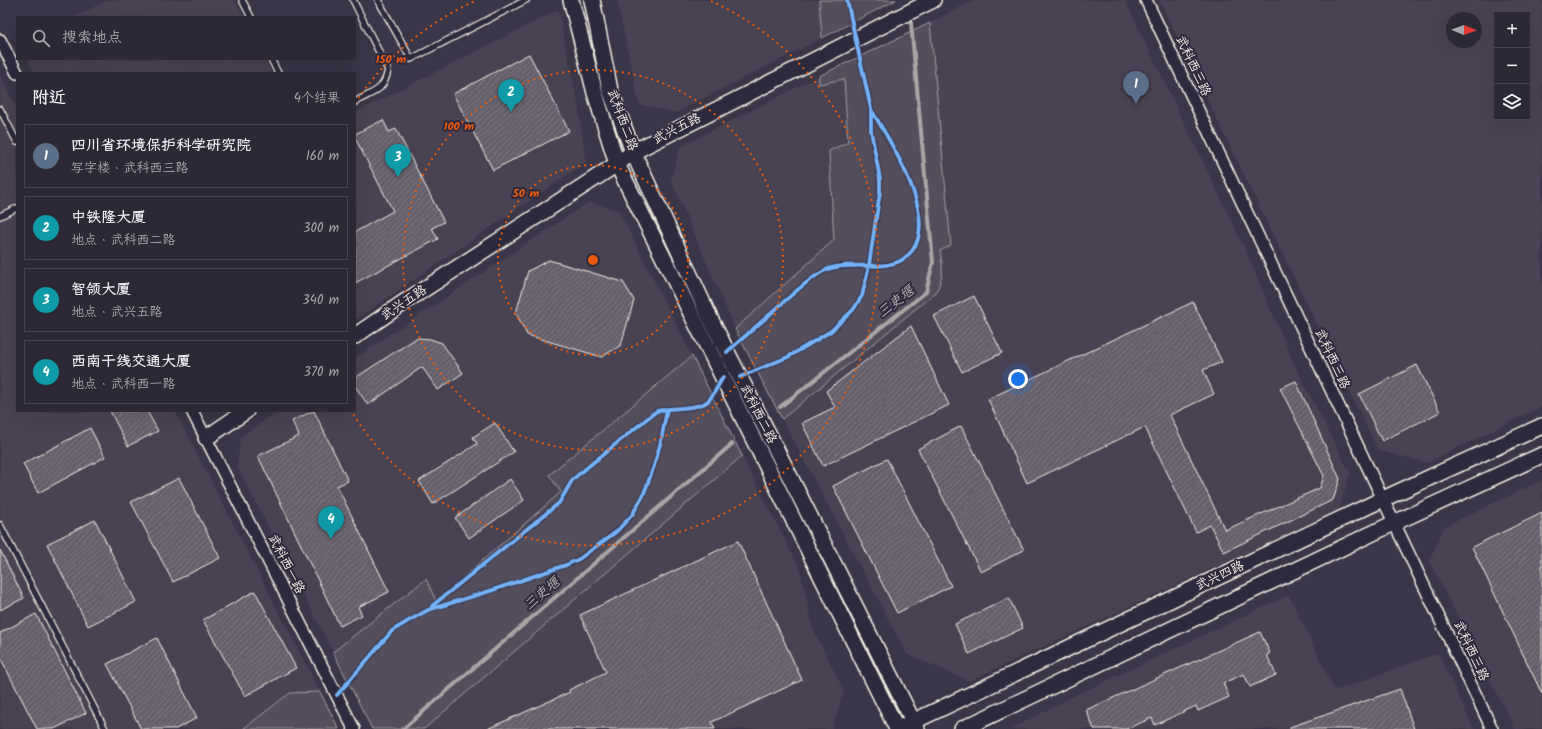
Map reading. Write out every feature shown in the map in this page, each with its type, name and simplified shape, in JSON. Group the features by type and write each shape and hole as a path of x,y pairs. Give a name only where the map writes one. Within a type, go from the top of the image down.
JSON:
{"street":[{"name":"武科西二路","path":"571,0 595,93 617,164 897,729"},
{"name":"武科西二路","path":"592,0 610,90 633,152 709,316 915,725"},
{"name":"武兴五路","path":"356,335 633,152 933,0"},
{"name":"武科西三路","path":"1146,0 1492,729"},
{"path":"0,40 16,72"},
{"name":"武科西一路","path":"193,412 354,729"},
{"path":"206,438 245,412"},
{"name":"武兴四路","path":"897,729 915,725 1383,499 1542,426"},
{"name":"武兴四路","path":"962,729 1394,523 1542,455"}],"lane":[{"path":"242,0 250,16"},
{"path":"353,0 388,70 386,81 381,88 356,101"},
{"path":"378,0 411,59 526,0"},
{"path":"272,60 278,72"},
{"path":"0,109 16,140"},
{"path":"0,216 16,208"},
{"path":"0,525 105,729"}],"shaded area":[{"path":"108,0 235,0 243,16 76,16"},
{"path":"617,0 819,0 822,38 675,113 639,104"},
{"path":"819,0 896,0 822,38"},
{"path":"974,0 1125,0 1244,247 1295,366 1350,473 1339,510 969,681 907,654 782,419 936,292 942,281 940,251 951,245 930,23"},
{"path":"1159,0 1542,0 1542,406 1427,463 1378,450"},
{"path":"558,10 578,103 586,162 356,319 356,112"},
{"path":"930,23 951,245 940,251 942,272 939,286 936,292 782,419 735,329 834,240 829,151 848,142 844,79 819,84 819,76"},
{"path":"28,60 266,60 272,72 34,72"},
{"path":"0,76 16,106 16,412 176,412 320,692 290,693 243,729 0,729"},
{"path":"819,76 820,84 844,79 848,142 829,151 834,240 735,329 671,180 680,147"},
{"path":"589,202 619,211 692,356 550,475 561,492 436,601 426,579 333,652 237,466 241,437 277,412 356,412 356,357"},
{"path":"692,356 742,456 424,729 372,729 333,652 426,579 436,601 561,492 549,475"},
{"path":"742,456 800,569 813,629 844,691 832,729 424,729"},
{"path":"1542,480 1542,729 1515,729 1429,561 1444,527"},
{"path":"1289,595 1335,691 1438,653 1474,729 1011,729 1074,696"},
{"path":"320,692 339,729 243,729 290,693"}],"building":[{"path":"529,54 569,131 493,170 453,94"},
{"path":"383,120 389,132 396,129 444,222 432,228 438,239 356,282 356,231 393,211 356,140 356,134"},
{"path":"549,260 623,282 634,300 621,345 602,357 527,335 516,313 528,271"},
{"path":"974,296 1002,353 962,372 934,316"},
{"path":"1193,302 1222,362 1203,370 1214,394 1170,415 1225,530 1320,488 1324,476 1280,388 1296,381 1340,479 1333,500 1224,552 1210,525 1196,532 1145,427 1027,483 988,399"},
{"path":"911,326 949,405 823,466 802,423 835,407 826,391"},
{"path":"415,339 430,339 442,343 463,373 438,390 422,367 368,405 356,387 356,377"},
{"path":"1417,365 1440,412 1382,441 1359,394"},
{"path":"111,412 148,412 158,431 128,446"},
{"path":"311,412 314,412 348,481 337,486 389,592 358,607 362,615 340,626 258,456 299,436 292,421"},
{"path":"495,423 514,452 433,504 419,481 477,444 473,437"},
{"path":"961,426 1024,550 981,572 918,449"},
{"path":"90,428 105,457 38,493 23,464"},
{"path":"887,459 951,586 897,613 833,486"},
{"path":"179,478 220,558 173,582 131,502"},
{"path":"510,479 524,500 469,538 455,518"},
{"path":"1542,513 1542,694 1472,547"},
{"path":"95,520 136,602 88,626 47,544"},
{"path":"738,541 802,680 712,722 715,729 487,729 570,692 569,690 606,672 580,615"},
{"path":"0,550 24,598 0,610"},
{"path":"255,591 296,668 245,696 203,620"},
{"path":"1009,598 1023,628 969,654 955,624"},
{"path":"36,614 86,713 54,729 37,729 0,657 0,633"},
{"path":"1260,632 1270,653 1267,655 1276,675 1250,687 1244,674 1223,683 1229,697 1198,711 1196,706 1155,725 1152,718 1126,729 1094,729 1086,710"},
{"path":"157,638 197,718 176,729 141,729 107,664"},
{"path":"1400,689 1414,729 1290,729 1290,727"}],"waterway":[{"name":"三吏堰","path":"780,407 926,292 933,262 911,23"},
{"name":"三吏堰","path":"403,729 732,444"}],"cycle path":[{"path":"740,377 788,357 831,331 853,310 862,296 869,265 880,192 880,179 871,131 871,109 847,0"},
{"path":"727,352 800,288 821,272 828,269 845,266 873,266 891,264 906,257 917,242 920,224 917,204 901,163 872,111"},
{"path":"432,606 559,503 573,479 657,411 698,406 703,404 712,396 723,377"},
{"path":"337,695 392,631 410,620 428,610 566,565 579,559 616,532 632,515 643,496 661,441 667,409"}],"place":[{"name":"四川省环境保护科学研究院","path":"1136,104"},
{"name":"中铁隆大厦","path":"511,112"},
{"name":"智领大厦","path":"398,177"},
{"name":"西南干线交通大厦","path":"331,539"}]}
